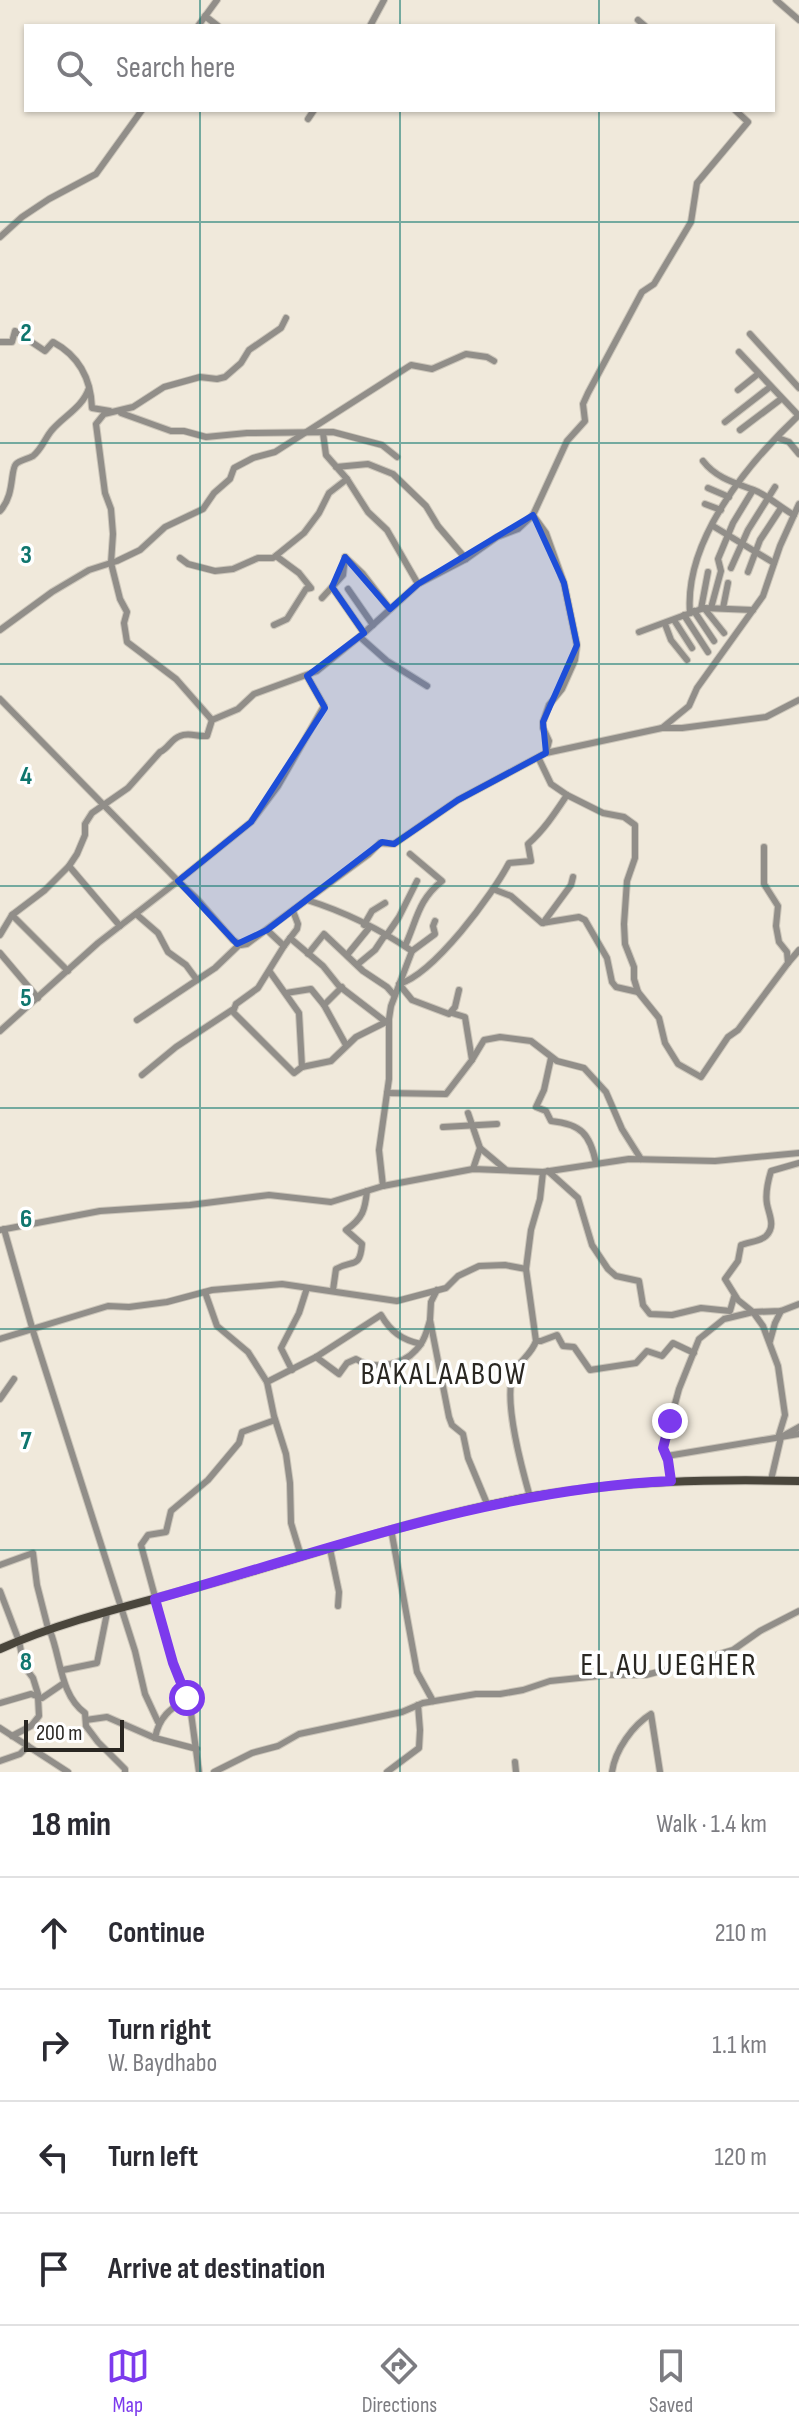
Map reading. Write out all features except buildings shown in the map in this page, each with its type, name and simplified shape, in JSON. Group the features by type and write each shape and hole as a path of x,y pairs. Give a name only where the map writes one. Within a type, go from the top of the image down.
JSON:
{"main road":[{"path":"0,1649 107,1613 391,1529 530,1497 671,1481 799,1481"}],"street":[{"path":"199,24 217,0"},
{"path":"371,24 384,0"},
{"path":"776,0 799,20"},
{"path":"205,16 215,24"},
{"path":"638,20 643,24"},
{"path":"0,237 40,205 96,174 141,112"},
{"path":"308,119 313,112"},
{"path":"0,935 12,915 45,890 69,866 92,813 128,788 176,738 184,734 207,736 212,720 238,709 254,694 317,671 418,584 466,559 497,537 518,529 533,515 567,441 585,421 583,404 642,292 654,284 691,222 697,183 748,122 737,112"},
{"path":"212,720 176,679 127,642 124,623 127,612 120,599 111,563 111,509 105,493 96,424 99,418 112,411 133,407 164,387 200,377 225,377 241,363 249,350 281,328 286,318"},
{"path":"0,342 12,342 15,331 45,351 53,342 75,357 88,379 92,408"},
{"path":"750,334 799,388"},
{"path":"708,652 698,611 694,572 721,510 749,467 799,416 739,352"},
{"path":"0,630 52,592 89,570 140,550 165,527 203,509 214,493 230,479 234,468 253,458 275,452 411,365 432,369 466,354 494,361"},
{"path":"738,390 758,374"},
{"path":"725,422 770,387"},
{"path":"0,511 12,491 13,468 34,455 52,430 86,396 89,388"},
{"path":"740,430 781,399"},
{"path":"71,414 92,408 112,411 132,415 171,431 206,437 333,432 379,444 397,457"},
{"path":"323,433 326,455 347,479 368,512 387,530 418,584"},
{"path":"778,438 789,442 799,454"},
{"path":"703,461 711,472 753,490 794,515"},
{"path":"336,467 368,464 393,474 426,506 438,526 466,559"},
{"path":"180,558 188,564 215,571 276,556 304,533 329,493 347,479"},
{"path":"731,568 741,544 775,487"},
{"path":"708,488 729,497"},
{"path":"698,611 721,571 718,559 727,535 753,490"},
{"path":"705,504 721,510"},
{"path":"662,728 689,706 697,688 763,596 799,504"},
{"path":"748,572 760,540 781,508"},
{"path":"533,515 546,533 564,583 577,645 575,660 562,689 545,715 543,728 549,741 546,753"},
{"path":"713,526 774,563"},
{"path":"274,625 287,619 306,589 311,588 299,573 276,556"},
{"path":"322,598 343,575 345,557 363,574 390,609"},
{"path":"708,572 698,611 714,641"},
{"path":"723,608 728,583"},
{"path":"332,587 362,635 387,661 427,686"},
{"path":"348,589 373,625"},
{"path":"639,632 698,611 723,608 753,610"},
{"path":"698,611 724,633"},
{"path":"674,620 692,648"},
{"path":"665,624 671,640 687,660"},
{"path":"0,1031 120,926 251,822 278,786 324,706 307,676"},
{"path":"0,699 239,945"},
{"path":"137,1020 224,961 239,945 247,944 267,930 380,843 394,844 458,800 546,753 662,728 766,717 799,700"},
{"path":"539,759 551,784 603,813 624,817 635,825 635,858 627,881 625,944 634,967 638,992 659,1018 665,1043 678,1064 701,1077 728,1037 738,1030 799,950"},
{"path":"399,984 441,955 446,945 482,907 509,863 530,863 528,844 543,833 567,795"},
{"path":"764,847 764,884 778,906 776,926 779,942 787,952 788,963"},
{"path":"383,1186 379,1150 391,1044 388,1021 426,896 442,881 410,854"},
{"path":"69,866 120,926"},
{"path":"543,923 571,885 573,877"},
{"path":"358,964 386,936 417,881"},
{"path":"493,889 511,896 543,923 582,917 607,958 612,982 616,987 638,992"},
{"path":"307,900 326,906 408,949"},
{"path":"347,955 367,926 372,911 385,903"},
{"path":"142,1075 258,988 298,927 293,911"},
{"path":"136,914 158,933 168,952 186,965 197,980"},
{"path":"12,915 68,971"},
{"path":"408,949 433,937 435,921"},
{"path":"267,930 284,946"},
{"path":"308,954 324,934 374,979 393,991 394,998"},
{"path":"290,938 342,987 388,1021"},
{"path":"0,953 38,998"},
{"path":"270,972 299,1013 302,1067"},
{"path":"399,984 412,1000 465,1017 472,1060"},
{"path":"324,1005 342,987"},
{"path":"286,993 311,989 324,1005 346,1045"},
{"path":"452,1013 459,990"},
{"path":"232,1010 294,1073 302,1067 331,1061 356,1037 388,1021"},
{"path":"387,1093 446,1094 484,1040 500,1037 531,1041 551,1058 579,1065 593,1076 606,1092 622,1129 641,1159"},
{"path":"551,1058 544,1090 536,1107 549,1115 551,1121 580,1128 592,1145 596,1163"},
{"path":"468,1113 480,1148 507,1170"},
{"path":"443,1127 497,1124"},
{"path":"473,1169 480,1148"},
{"path":"158,1722 145,1694 122,1609 2,1229 100,1211 190,1205 269,1195 331,1202 383,1186 473,1169 545,1171 641,1159 715,1161 799,1153"},
{"path":"771,1480 785,1415 778,1366 770,1343 753,1312 745,1308 725,1279 738,1261 741,1245 763,1239 769,1233 772,1216 767,1204 767,1185 771,1171 799,1163"},
{"path":"530,1497 516,1448 511,1388 513,1374 536,1341 526,1269 531,1230 545,1171"},
{"path":"545,1171 578,1198 592,1245 608,1269 616,1276 639,1281 643,1305 650,1314 672,1315 701,1308 730,1311"},
{"path":"333,1290 336,1269 356,1263 360,1258 362,1244 346,1230 358,1222 365,1211 367,1191"},
{"path":"0,1339 108,1306 129,1307 167,1302 205,1292 270,1285 333,1290 397,1301 446,1288 458,1276 479,1266 505,1265 526,1269"},
{"path":"292,1370 281,1348 299,1313 307,1288"},
{"path":"437,1290 431,1302 430,1320 449,1417 452,1425 463,1434 468,1458 488,1506"},
{"path":"205,1292 217,1326 248,1352 267,1382 286,1454 291,1523 301,1556"},
{"path":"671,1481 663,1448 670,1421 699,1339 730,1311 734,1292"},
{"path":"724,1319 753,1312 781,1311 799,1304"},
{"path":"770,1343 781,1311"},
{"path":"267,1382 316,1357 381,1315 388,1327 403,1340 421,1344"},
{"path":"316,1357 339,1374 347,1363 356,1359 367,1366 393,1364 414,1353 430,1320"},
{"path":"536,1341 557,1335 563,1346 574,1347 590,1370 636,1363 647,1351 662,1356 673,1343 694,1353"},
{"path":"0,1399 14,1379"},
{"path":"199,1772 187,1698 173,1663 141,1545 148,1535 166,1532 171,1511 208,1480 239,1443 242,1432 275,1420"},
{"path":"780,1438 799,1427"},
{"path":"667,1456 799,1434"},
{"path":"391,1529 417,1672 433,1701"},
{"path":"330,1549 339,1592 338,1606"},
{"path":"0,1565 33,1553 37,1585 63,1670 64,1683 75,1706 85,1713 86,1726 125,1772"},
{"path":"0,1591 19,1641 24,1666 33,1678 38,1696 39,1716 31,1726 12,1736"},
{"path":"214,1772 299,1734 380,1718 433,1701 523,1690 550,1681 653,1673 733,1650 760,1631 799,1611"},
{"path":"63,1670 97,1663 107,1613"},
{"path":"0,1703 38,1696 42,1698 64,1683"},
{"path":"155,1738 158,1722 187,1698"},
{"path":"387,1772 419,1748 418,1705"},
{"path":"612,1772 632,1727 651,1714 660,1772"},
{"path":"86,1720 107,1717 155,1738 197,1749"},
{"path":"0,1728 68,1772"},
{"path":"0,1761 20,1754 28,1746"},
{"path":"515,1762 516,1772"}],"highlighted area":[{"path":"533,515 564,583 577,645 543,722 546,753 458,800 394,844 382,842 267,930 237,944 178,881 251,822 325,708 307,676 364,633 332,587 345,557 390,609 418,584"}],"district":[{"name":"BAKALAABOW","path":"444,1373"},
{"name":"EL AU UEGHER","path":"669,1664"}],"route":[{"path":"187,1698 173,1663 155,1599 398,1527 488,1506 569,1491 671,1481 663,1448 670,1421"}]}
